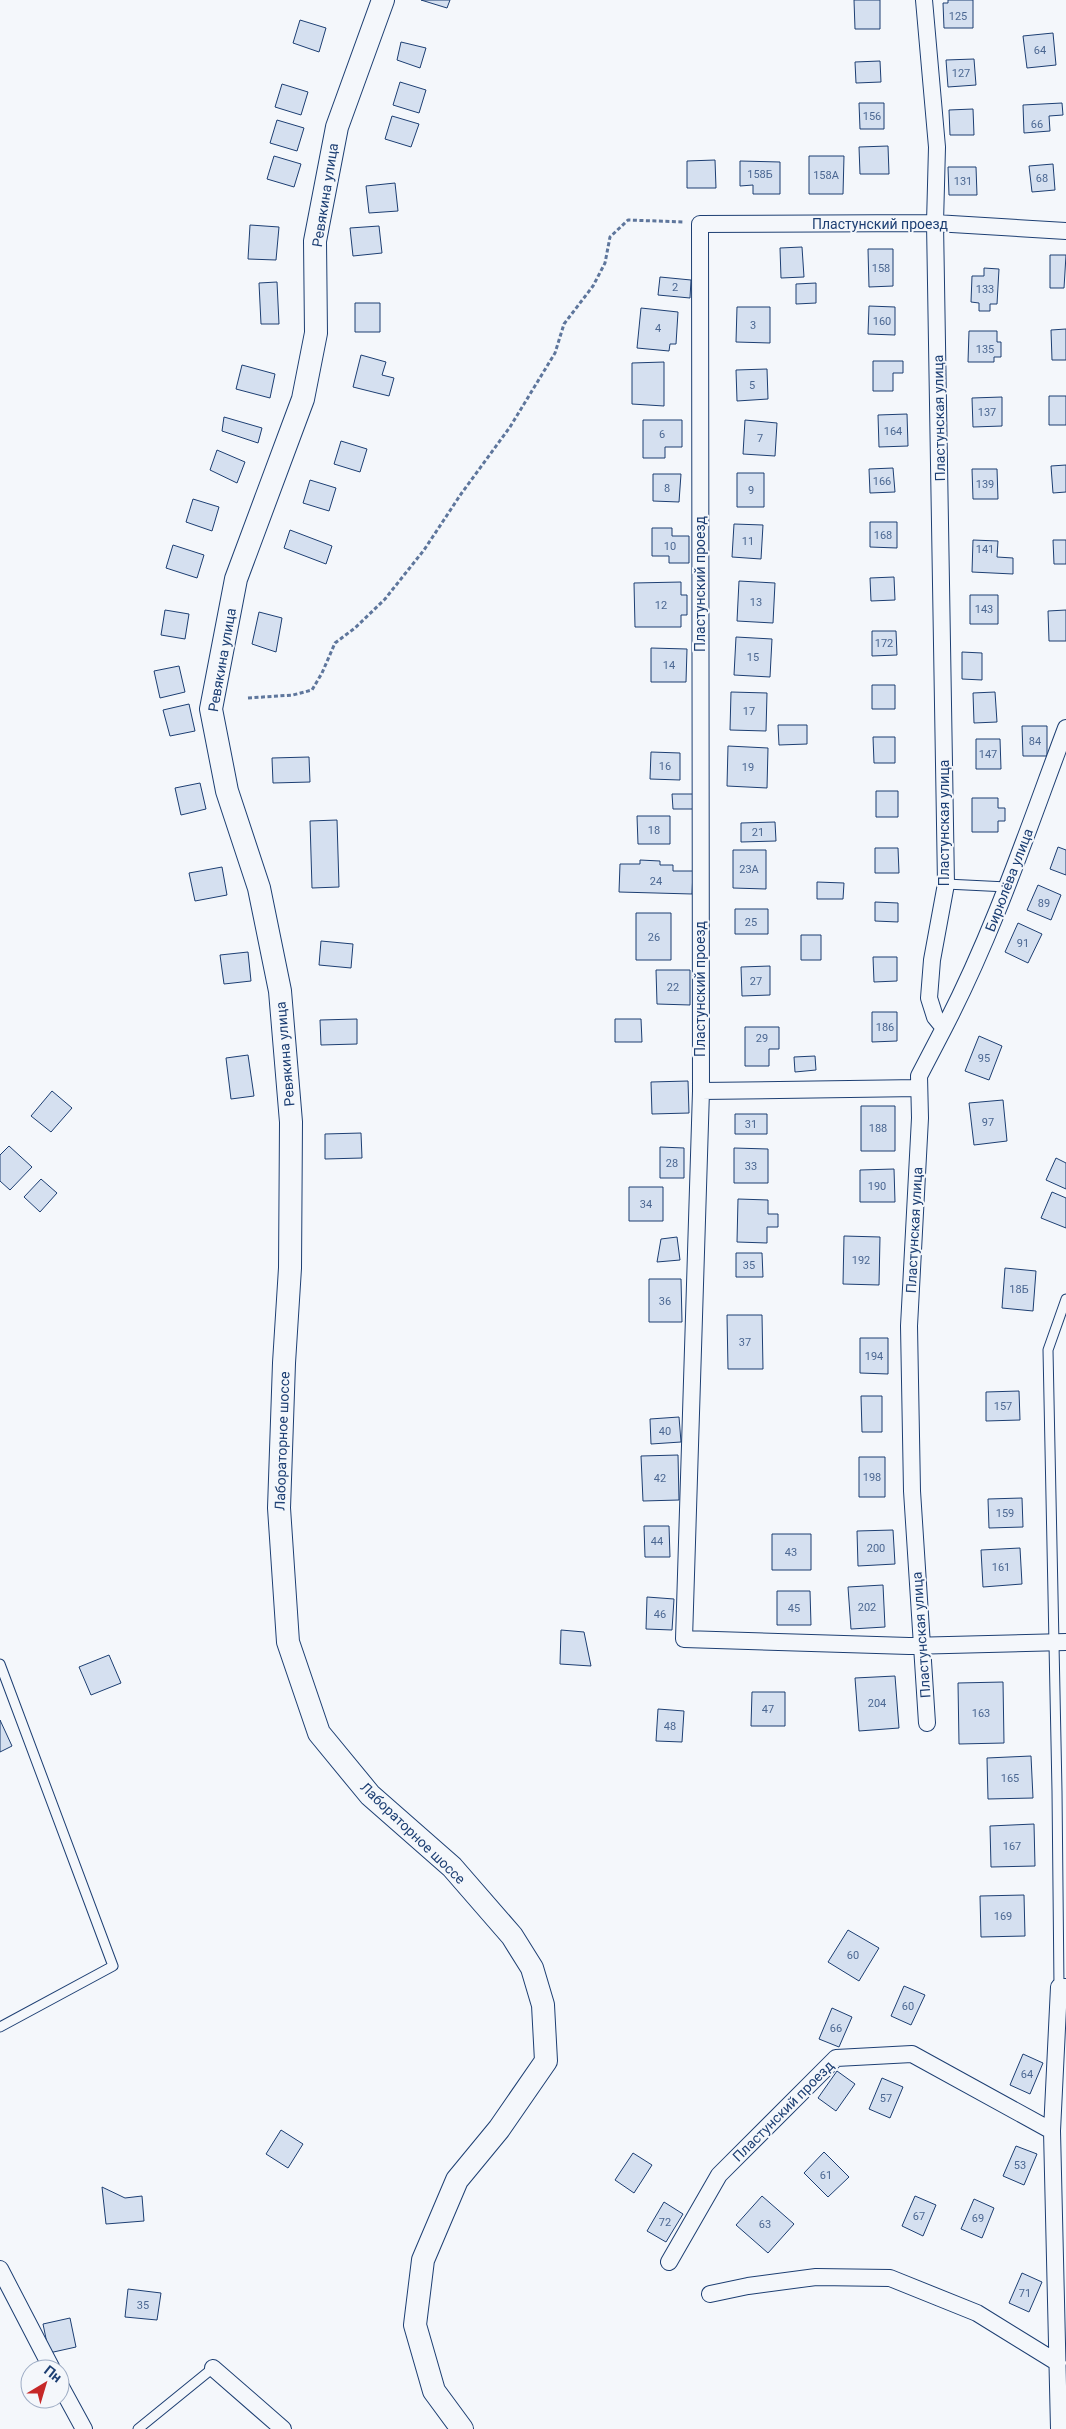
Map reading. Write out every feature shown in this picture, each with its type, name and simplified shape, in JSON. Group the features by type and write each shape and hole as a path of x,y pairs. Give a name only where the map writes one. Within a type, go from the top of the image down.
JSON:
{"main road":[{"name":"Ревякина улица","path":"284,1363 290,1268 291,1122 280,991 259,888 227,791 210,710 236,580 303,399 316,333 315,241 337,128 383,0"},
{"name":"Лабораторное шоссе","path":"284,1363 279,1508 288,1642 319,1733 370,1795 452,1867 512,1936 532,1968 543,2005 546,2062 499,2129 456,2180 423,2260 415,2325 434,2391 462,2429"}],"street":[{"name":"Пластунская улица","path":"924,0 937,147 935,223 946,884 932,960 929,998 935,1017 944,1028 919,1076 920,1118 909,1326 912,1491 927,1723"},
{"name":"Пластунский проезд","path":"922,1645 684,1639 700,1091 700,224 935,223 1066,231"},
{"name":"Бирюлёва улица","path":"944,1028 963,991 1007,887 1066,728"},
{"path":"700,1091 919,1088"},
{"path":"922,1645 1060,1642"},
{"path":"1059,2429 1060,2226 1052,2132 1062,1987"},
{"name":"Пластунский проезд","path":"669,2262 719,2175 836,2058 912,2054 1052,2132"},
{"path":"0,2269 47,2359"},
{"path":"710,2294 748,2286 816,2277 890,2278 977,2313 1058,2363"},
{"path":"213,2368 283,2429"},
{"path":"70,2403 84,2429"}],"lane":[{"path":"946,884 1007,887"},
{"path":"1062,1987 1060,1642 1048,1350 1066,1299"},
{"path":"0,1664 113,1966 0,2027"},
{"path":"138,2429 213,2368"}],"path":[{"path":"248,698 293,695 312,690 322,673 335,643 355,628 385,599 424,550 461,494 510,427 555,353 564,324 592,286 605,263 610,237 628,220 700,224"}],"building":[{"path":"421,0 450,0 447,8"},
{"path":"854,0 880,0 880,29 855,29"},
{"path":"948,0 973,0 973,28 944,28 943,3 948,3"},
{"path":"300,20 326,28 319,52 293,43"},
{"path":"1053,33 1056,65 1027,68 1023,36"},
{"path":"401,42 426,48 420,68 397,60"},
{"path":"974,59 976,85 948,87 946,60"},
{"path":"880,61 881,82 856,83 855,62"},
{"path":"400,82 426,90 419,113 393,105"},
{"path":"282,84 308,92 301,115 275,107"},
{"path":"859,103 884,103 884,129 860,129"},
{"path":"1062,103 1063,115 1049,116 1050,131 1024,133 1023,105"},
{"path":"973,109 974,135 950,135 949,110"},
{"path":"392,116 419,124 411,147 385,139"},
{"path":"277,120 304,128 297,151 270,143"},
{"path":"888,146 889,174 860,174 859,147"},
{"path":"274,156 301,164 294,187 267,179"},
{"path":"809,156 844,156 843,194 809,194"},
{"path":"715,160 716,188 687,188 687,161"},
{"path":"740,161 780,162 780,194 753,194 753,185 740,186"},
{"path":"1053,164 1055,190 1032,192 1029,166"},
{"path":"948,167 976,167 977,195 949,195"},
{"path":"395,183 398,211 369,213 366,186"},
{"path":"250,225 279,227 276,260 248,259"},
{"path":"379,226 382,253 353,256 350,228"},
{"path":"802,247 804,277 781,278 780,248"},
{"path":"868,249 893,249 893,286 869,287"},
{"path":"1050,255 1066,255 1064,288 1050,288"},
{"path":"984,268 999,269 997,304 990,304 990,311 979,311 979,303 971,302 972,276 984,276"},
{"path":"660,277 691,280 690,298 658,295"},
{"path":"277,282 279,324 261,324 259,283"},
{"path":"816,283 816,303 796,304 796,284"},
{"path":"355,303 380,303 380,332 355,332"},
{"path":"869,306 895,307 895,335 868,334"},
{"path":"737,307 770,307 770,343 736,342"},
{"path":"641,308 678,312 676,344 670,344 669,351 637,348"},
{"path":"1066,329 1066,360 1052,360 1051,330"},
{"path":"969,331 997,331 997,342 1001,342 1001,357 994,357 994,362 968,362"},
{"path":"361,355 386,362 382,375 394,378 389,396 353,387"},
{"path":"873,361 903,361 903,373 893,373 893,391 873,391"},
{"path":"664,362 664,406 632,404 632,363"},
{"path":"242,365 275,374 270,398 236,389"},
{"path":"767,369 768,399 737,401 736,370"},
{"path":"1049,396 1066,396 1066,425 1049,425"},
{"path":"1002,397 1002,426 973,427 972,398"},
{"path":"907,414 908,446 879,447 878,415"},
{"path":"224,417 262,428 258,443 222,431"},
{"path":"643,420 682,420 682,447 665,447 665,458 643,458"},
{"path":"745,420 777,423 775,456 743,454"},
{"path":"341,441 367,449 360,472 334,464"},
{"path":"217,450 245,462 237,483 210,470"},
{"path":"1066,465 1066,492 1053,493 1051,466"},
{"path":"893,468 895,492 870,493 869,469"},
{"path":"972,469 997,469 998,499 973,499"},
{"path":"737,473 764,473 764,507 737,507"},
{"path":"653,474 681,474 679,502 653,501"},
{"path":"310,480 336,488 329,511 303,503"},
{"path":"193,499 219,507 212,531 186,522"},
{"path":"870,522 897,522 897,548 870,547"},
{"path":"734,524 763,525 761,559 732,557"},
{"path":"652,528 672,528 672,536 689,536 689,563 669,563 669,556 652,556"},
{"path":"290,530 332,546 326,564 284,548"},
{"path":"973,540 998,541 997,557 1013,558 1013,574 972,572"},
{"path":"1053,540 1066,540 1066,564 1054,564"},
{"path":"173,545 204,555 197,578 166,568"},
{"path":"894,577 895,600 871,601 870,578"},
{"path":"739,581 775,583 773,623 737,621"},
{"path":"681,582 681,595 687,595 687,615 681,615 681,627 635,627 634,583"},
{"path":"970,595 998,595 998,624 970,624"},
{"path":"165,610 189,614 185,639 161,635"},
{"path":"1066,610 1066,641 1049,641 1048,611"},
{"path":"259,612 282,618 276,652 252,644"},
{"path":"872,631 896,631 897,655 872,656"},
{"path":"736,637 772,639 770,677 734,675"},
{"path":"651,648 687,649 686,682 651,682"},
{"path":"962,652 982,653 982,680 962,679"},
{"path":"179,666 185,692 160,698 154,671"},
{"path":"872,685 895,685 895,709 872,709"},
{"path":"731,692 767,693 766,731 730,730"},
{"path":"995,692 997,722 974,723 973,693"},
{"path":"189,704 195,731 170,736 163,710"},
{"path":"778,725 807,725 807,744 779,745"},
{"path":"1022,726 1047,726 1047,756 1023,756"},
{"path":"873,737 895,737 895,763 874,763"},
{"path":"976,739 1000,739 1001,769 976,769"},
{"path":"728,746 768,748 767,788 727,786"},
{"path":"651,752 680,753 680,780 650,779"},
{"path":"309,757 310,782 273,783 272,758"},
{"path":"200,783 206,809 181,815 175,788"},
{"path":"876,791 898,791 898,817 876,817"},
{"path":"672,794 694,794 695,809 673,809"},
{"path":"972,798 998,798 998,808 1005,808 1005,821 998,821 998,832 972,832"},
{"path":"637,816 670,816 670,844 638,844"},
{"path":"337,820 339,887 312,888 310,821"},
{"path":"775,822 776,841 741,842 741,823"},
{"path":"1058,847 1066,850 1066,875 1050,869"},
{"path":"875,848 898,848 899,873 875,873"},
{"path":"733,850 766,850 766,889 733,888"},
{"path":"640,860 660,861 660,865 673,865 673,871 693,871 692,894 619,892 620,864 640,864"},
{"path":"222,867 227,895 195,901 189,873"},
{"path":"817,882 844,883 843,899 817,899"},
{"path":"1038,885 1061,895 1051,920 1027,910"},
{"path":"875,902 898,903 898,922 875,921"},
{"path":"735,909 768,909 768,934 735,934"},
{"path":"636,913 671,913 671,960 636,960"},
{"path":"1018,923 1042,934 1028,963 1005,952"},
{"path":"801,935 821,935 821,960 801,960"},
{"path":"321,941 353,944 351,968 319,965"},
{"path":"248,952 251,981 224,984 220,955"},
{"path":"873,957 897,957 897,981 874,982"},
{"path":"770,966 770,995 742,996 741,967"},
{"path":"656,970 690,970 690,1005 657,1004"},
{"path":"872,1012 897,1012 897,1041 872,1042"},
{"path":"357,1019 357,1044 321,1045 320,1020"},
{"path":"615,1019 641,1019 642,1042 615,1042"},
{"path":"745,1027 779,1027 779,1049 769,1049 769,1066 745,1066"},
{"path":"979,1036 1002,1046 989,1080 965,1071"},
{"path":"248,1055 254,1096 231,1099 226,1058"},
{"path":"815,1056 816,1070 795,1072 794,1057"},
{"path":"688,1081 689,1113 652,1114 651,1082"},
{"path":"52,1091 72,1108 51,1132 31,1116"},
{"path":"1003,1100 1007,1141 974,1145 969,1103"},
{"path":"861,1106 895,1106 895,1151 861,1151"},
{"path":"735,1114 767,1114 767,1134 735,1134"},
{"path":"361,1133 362,1158 325,1159 325,1134"},
{"path":"9,1146 32,1167 10,1190 0,1181 0,1155"},
{"path":"660,1147 684,1148 684,1178 660,1178"},
{"path":"734,1148 768,1149 768,1183 734,1183"},
{"path":"1056,1158 1066,1163 1066,1189 1046,1180"},
{"path":"894,1169 895,1202 860,1202 860,1170"},
{"path":"41,1179 57,1193 40,1212 24,1197"},
{"path":"629,1187 663,1187 663,1221 629,1221"},
{"path":"1052,1192 1066,1198 1066,1228 1041,1218"},
{"path":"738,1199 768,1200 768,1214 778,1214 778,1227 767,1227 767,1243 737,1242"},
{"path":"844,1236 880,1237 879,1285 843,1284"},
{"path":"677,1237 680,1260 657,1262 661,1239"},
{"path":"736,1253 762,1253 763,1277 736,1277"},
{"path":"1005,1268 1036,1271 1033,1311 1002,1308"},
{"path":"649,1279 681,1279 682,1322 649,1322"},
{"path":"727,1315 762,1315 763,1369 728,1369"},
{"path":"860,1338 888,1338 888,1374 860,1373"},
{"path":"1019,1391 1020,1420 986,1421 986,1392"},
{"path":"861,1396 882,1396 882,1432 862,1432"},
{"path":"679,1417 681,1442 651,1444 650,1419"},
{"path":"678,1455 679,1500 643,1501 641,1456"},
{"path":"859,1457 885,1457 885,1497 859,1497"},
{"path":"1022,1498 1023,1527 989,1528 988,1499"},
{"path":"644,1526 669,1526 670,1557 645,1557"},
{"path":"893,1530 895,1564 858,1566 857,1531"},
{"path":"772,1534 811,1534 811,1570 772,1570"},
{"path":"1020,1548 1022,1584 983,1587 981,1550"},
{"path":"883,1585 885,1627 851,1629 848,1587"},
{"path":"777,1591 810,1591 811,1625 777,1625"},
{"path":"647,1597 674,1599 672,1630 646,1629"},
{"path":"561,1630 584,1632 591,1666 560,1664"},
{"path":"109,1655 121,1683 91,1695 79,1667"},
{"path":"895,1676 899,1728 859,1731 855,1678"},
{"path":"1003,1682 1004,1743 959,1744 958,1683"},
{"path":"752,1692 785,1692 785,1726 751,1726"},
{"path":"658,1709 684,1711 682,1742 656,1741"},
{"path":"0,1720 12,1746 0,1752"},
{"path":"1031,1756 1033,1798 988,1799 987,1758"},
{"path":"1034,1824 1035,1866 991,1867 990,1826"},
{"path":"1024,1895 1025,1936 981,1937 980,1896"},
{"path":"848,1930 879,1948 859,1981 828,1962"},
{"path":"904,1986 925,1995 911,2025 891,2016"},
{"path":"832,2008 852,2017 839,2047 819,2039"},
{"path":"1023,2054 1043,2063 1030,2094 1010,2085"},
{"path":"837,2071 855,2084 836,2111 818,2098"},
{"path":"882,2078 903,2087 890,2118 869,2109"},
{"path":"281,2130 303,2144 288,2168 266,2154"},
{"path":"1016,2146 1037,2154 1024,2185 1003,2176"},
{"path":"824,2152 849,2177 828,2197 804,2173"},
{"path":"633,2153 652,2165 634,2193 615,2180"},
{"path":"102,2187 125,2198 142,2196 144,2221 106,2224"},
{"path":"762,2196 794,2224 768,2253 736,2225"},
{"path":"915,2196 936,2205 923,2236 902,2226"},
{"path":"974,2199 994,2208 982,2238 961,2229"},
{"path":"664,2202 683,2214 666,2242 647,2231"},
{"path":"1022,2273 1042,2282 1029,2312 1009,2303"},
{"path":"128,2289 161,2293 157,2320 125,2317"},
{"path":"70,2318 76,2347 49,2353 43,2324"}]}
